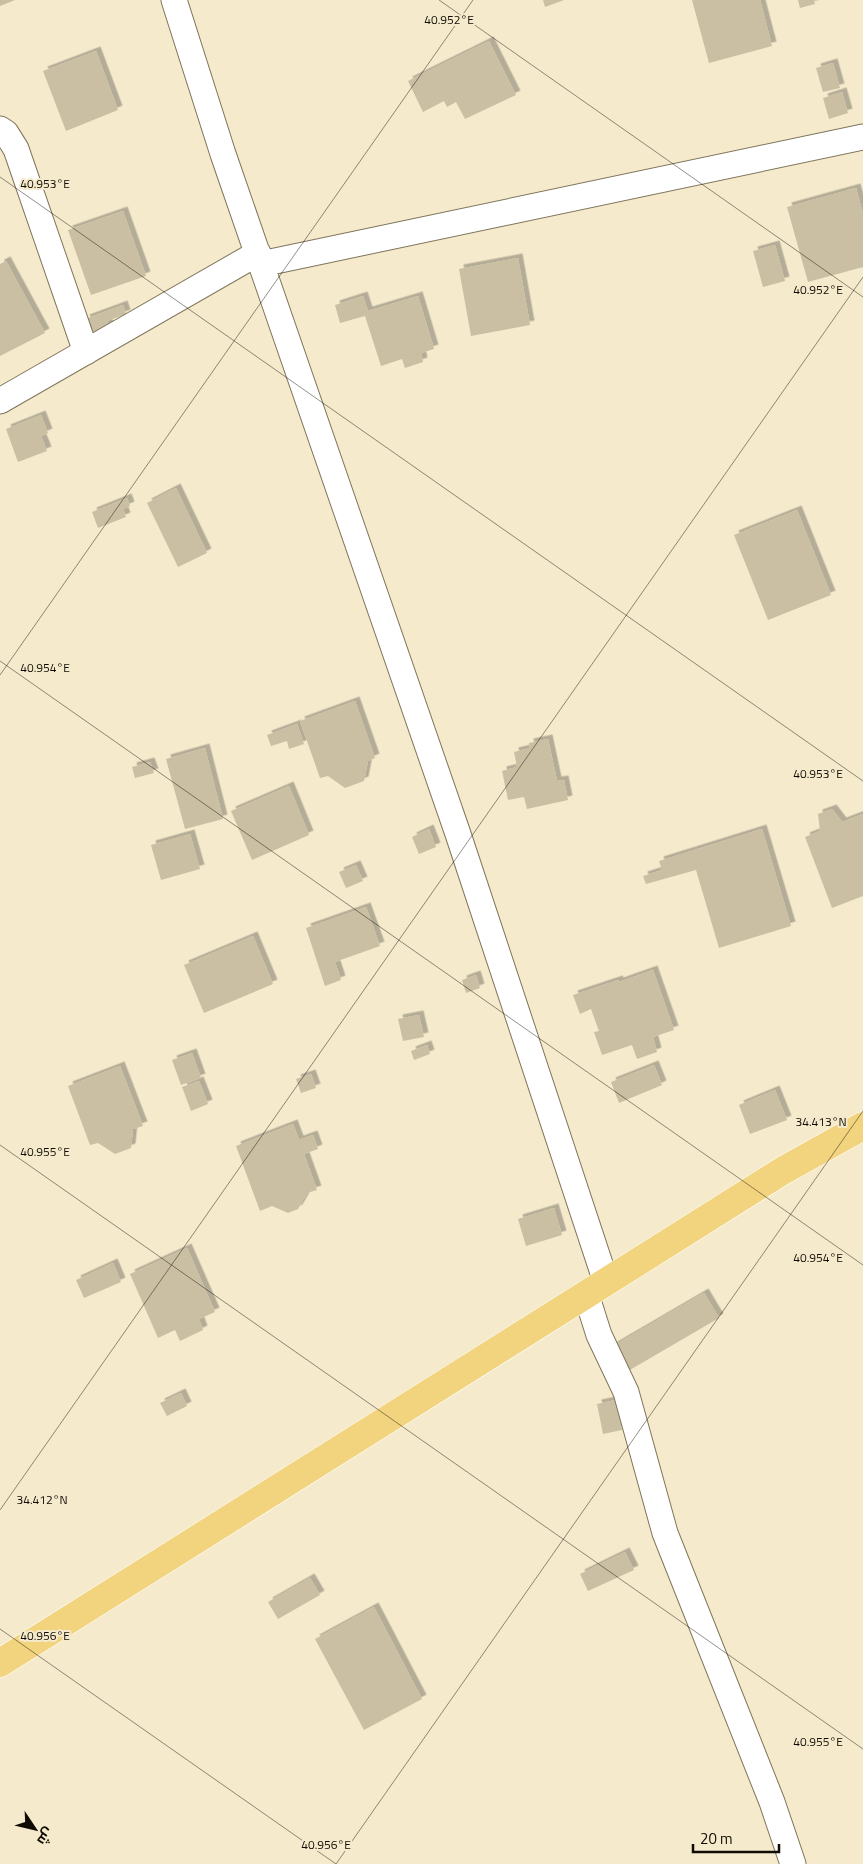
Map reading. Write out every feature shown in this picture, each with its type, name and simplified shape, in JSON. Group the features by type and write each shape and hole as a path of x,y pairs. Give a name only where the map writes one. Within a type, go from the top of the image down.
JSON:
{"highway":[{"path":"0,1663 784,1170 863,1126"}],"street":[{"path":"174,0 223,154 455,825 596,1288 598,1335 626,1392 665,1533 772,1802 793,1864"},
{"path":"0,129 6,133 16,149 86,352"},
{"path":"0,401 260,258 863,138"}],"building":[{"path":"0,0 15,0 0,6"},
{"path":"543,0 564,0 545,7"},
{"path":"692,0 760,0 772,46 709,63"},
{"path":"798,0 814,0 815,4 800,8"},
{"path":"489,41 516,95 465,119 456,102 447,107 444,101 423,112 408,81"},
{"path":"96,51 118,110 66,131 43,71"},
{"path":"833,63 840,88 823,92 816,68"},
{"path":"842,92 848,113 829,119 823,98"},
{"path":"856,188 863,214 863,267 808,282 787,207"},
{"path":"123,211 146,276 91,295 68,230"},
{"path":"775,245 785,281 763,287 753,251"},
{"path":"518,258 530,325 471,336 459,269"},
{"path":"6,261 45,333 0,356 0,264"},
{"path":"363,296 368,311 418,296 434,349 421,353 423,362 405,368 402,359 381,366 365,316 340,323 335,305"},
{"path":"123,305 126,314 107,321 109,326 91,333 85,319"},
{"path":"41,415 48,433 41,436 47,451 18,462 6,429"},
{"path":"176,488 207,553 178,567 147,503"},
{"path":"127,498 130,506 123,509 126,517 98,528 92,512"},
{"path":"797,510 831,595 768,620 734,535"},
{"path":"355,701 375,758 368,761 364,781 345,788 328,776 320,778 300,721"},
{"path":"297,724 304,744 289,749 287,741 271,746 267,735"},
{"path":"548,739 557,781 564,780 568,800 527,809 524,797 508,800 502,771 517,767 514,752 530,748 529,743"},
{"path":"205,748 223,819 185,829 166,759"},
{"path":"150,762 154,773 135,778 132,767"},
{"path":"289,786 309,835 252,860 231,811"},
{"path":"832,809 842,822 863,814 863,896 832,908 805,837 820,831 818,814"},
{"path":"429,829 436,847 419,854 412,837"},
{"path":"762,829 791,926 719,948 696,870 646,884 643,876 662,870 659,861"},
{"path":"190,834 200,869 161,880 151,845"},
{"path":"356,865 363,881 346,888 339,872"},
{"path":"366,907 380,946 335,962 341,980 325,986 306,928"},
{"path":"253,936 273,984 204,1013 184,965"},
{"path":"653,970 674,1030 653,1037 657,1052 637,1059 632,1045 602,1055 594,1032 599,1031 591,1009 580,1014 573,995"},
{"path":"476,975 480,988 466,993 462,980"},
{"path":"419,1015 424,1037 403,1041 398,1019"},
{"path":"427,1045 430,1054 414,1060 411,1051"},
{"path":"192,1053 201,1078 181,1085 172,1060"},
{"path":"654,1065 662,1085 619,1103 611,1082"},
{"path":"120,1066 143,1126 133,1129 131,1148 115,1154 98,1143 90,1145 68,1086"},
{"path":"311,1074 316,1088 301,1093 296,1079"},
{"path":"199,1081 208,1104 191,1111 182,1087"},
{"path":"775,1090 787,1120 750,1134 739,1105"},
{"path":"293,1124 299,1140 313,1135 318,1149 304,1154 317,1190 307,1193 298,1209 288,1213 272,1206 260,1211 236,1146"},
{"path":"554,1208 562,1235 526,1246 518,1219"},
{"path":"187,1248 215,1312 199,1319 203,1330 180,1341 175,1330 158,1338 130,1274"},
{"path":"113,1263 121,1282 84,1298 76,1280"},
{"path":"704,1293 719,1318 623,1374 608,1349"},
{"path":"181,1393 187,1406 167,1416 160,1403"},
{"path":"616,1400 622,1430 603,1434 597,1404"},
{"path":"625,1552 634,1570 588,1591 580,1574"},
{"path":"310,1578 320,1595 278,1619 268,1602"},
{"path":"374,1607 422,1699 364,1730 315,1639"}]}
